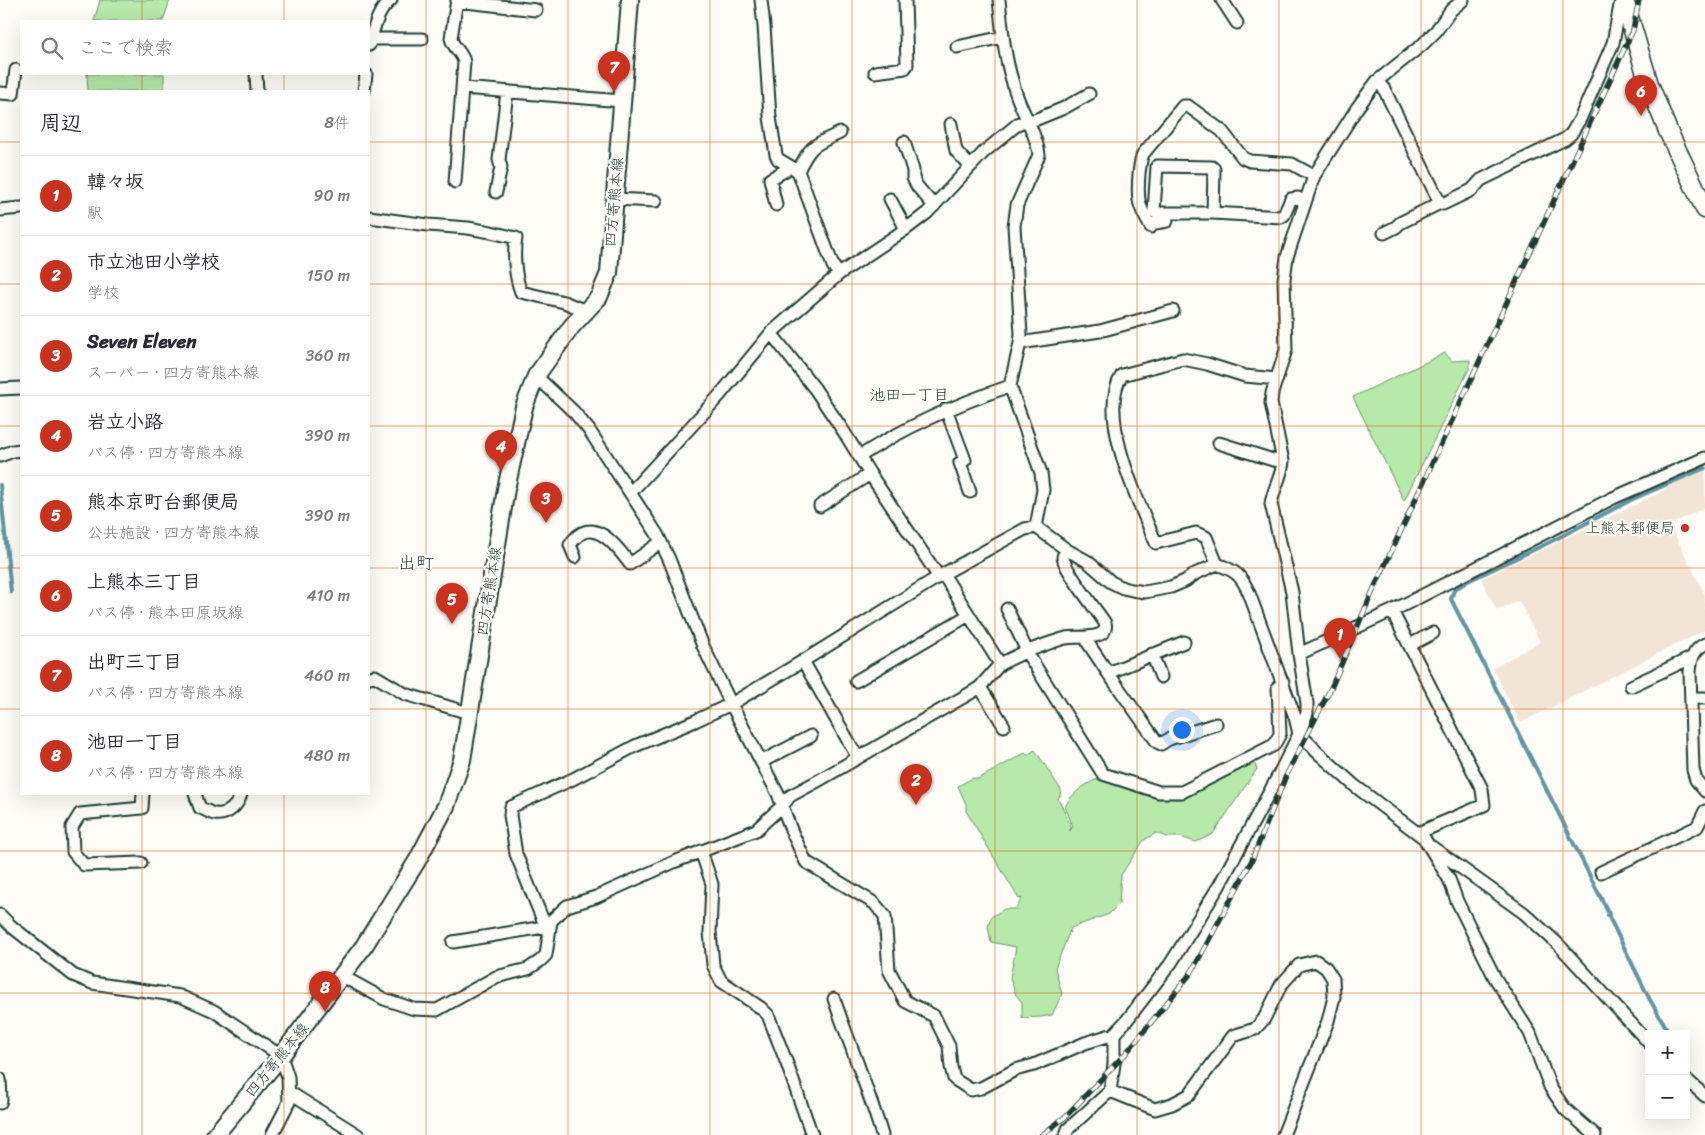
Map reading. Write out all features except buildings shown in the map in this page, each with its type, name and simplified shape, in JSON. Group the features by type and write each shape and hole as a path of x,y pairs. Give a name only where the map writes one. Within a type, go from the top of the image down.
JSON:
{"main road":[{"name":"四方寄熊本線","path":"215,1135 281,1056 364,946 417,861 446,806 462,760 506,488 524,407 536,376 555,347 599,297 609,273 630,0"},
{"path":"1622,0 1652,92 1668,131 1705,209"}],"street":[{"path":"389,0 374,25 370,42 422,39"},
{"path":"455,182 464,62 462,56 452,44 451,38 457,0 536,10"},
{"path":"761,0 776,155 778,159 793,168 833,266 839,274"},
{"path":"875,72 905,68 907,65 905,0"},
{"path":"999,0 1003,37 1011,79 1032,129 1039,155 1017,205 1014,226 1021,322 1020,342 1010,386 1041,473 1042,490 1036,528"},
{"path":"1222,0 1237,23"},
{"path":"536,376 574,412 589,430 661,542 703,646 783,805 806,862 874,903 885,916 889,970 904,1000 934,1016 949,1046 954,1079 971,1090 981,1088 1016,1070 1034,1065 1085,1043 1114,1034 1128,1020 1171,963 1214,894 1277,778 1298,734 1307,713 1308,703 1299,654 1292,592 1271,510 1272,495 1283,471 1272,393 1286,350 1284,279 1287,257 1314,176 1357,108 1377,81 1422,45 1436,31 1451,10 1463,0"},
{"path":"1384,233 1440,203 1443,204 1472,190 1481,180 1565,139 1571,134 1580,119 1613,42 1622,0"},
{"path":"957,47 1003,37"},
{"path":"0,93 13,94 16,70"},
{"path":"256,75 257,90"},
{"path":"364,90 366,75"},
{"path":"1377,81 1384,88 1440,203"},
{"path":"463,88 622,101"},
{"path":"496,192 501,168 499,160 507,92"},
{"path":"630,492 719,396 771,334 839,274 906,229 934,206 984,152 1019,124 1064,108 1089,94"},
{"path":"1167,221 1150,226 1142,212 1137,195 1140,160 1183,106 1188,106 1222,131 1243,158 1250,161 1292,164 1314,176"},
{"path":"951,124 951,149 970,166"},
{"path":"776,205 770,179 793,168 818,143 840,133"},
{"path":"904,142 913,170 913,178 917,186 934,206"},
{"path":"1213,213 1214,169 1212,167 1157,166 1154,211 1282,217 1292,199 1298,198 1305,202"},
{"path":"890,198 906,229"},
{"path":"615,199 656,201"},
{"path":"0,210 20,208"},
{"path":"370,217 468,228 516,238 514,247 518,285 521,292 564,302 586,311"},
{"path":"1020,342 1100,331 1172,311"},
{"path":"771,334 814,389 860,456 870,474 969,615 1000,664"},
{"path":"1277,379 1245,376 1183,359 1122,375 1118,381 1114,413 1123,463 1156,543 1196,532 1206,537 1217,564 1234,571 1244,582 1283,682 1295,718 1298,734 1355,786 1418,834 1427,844 1448,879 1495,978 1530,1033 1550,1087 1565,1109 1595,1135"},
{"path":"860,456 891,436 946,409 1010,386"},
{"path":"0,389 20,388"},
{"path":"946,409 966,460 960,463 970,492"},
{"path":"1218,443 1273,460 1283,461"},
{"path":"0,456 20,450"},
{"path":"1299,654 1392,611 1613,498 1705,458"},
{"path":"820,506 870,474"},
{"path":"550,926 542,918 516,854 510,814 511,808 573,779 635,746 731,704 803,662 941,575 1025,529 1036,528 1046,533 1067,550 1087,561 1111,582 1123,588 1145,592 1158,590 1178,584 1217,564"},
{"path":"575,558 570,545 576,536 588,531 602,534 616,545 630,564 661,542"},
{"path":"342,976 384,1000 414,1010 437,1010 496,977 528,969 546,955 551,921 567,906 596,897 674,862 756,830 790,796 980,687 1000,664 1027,650 1067,638 1094,637 1105,632 1107,628 1106,623 1067,568 1063,556 1067,550"},
{"path":"1006,609 1034,665 1102,774 1159,792 1182,792 1274,745 1280,734 1278,687 1283,682"},
{"path":"1392,611 1482,789 1484,805 1418,834"},
{"path":"856,681 969,615"},
{"path":"1410,645 1433,633"},
{"path":"1086,637 1088,643 1157,742 1160,744 1169,739 1216,724"},
{"path":"1108,672 1184,642"},
{"path":"1631,686 1691,658 1699,647 1705,644"},
{"path":"1152,654 1161,677"},
{"path":"1691,658 1693,770 1696,780 1705,791"},
{"path":"803,662 858,758"},
{"path":"370,677 375,676 405,694 469,714"},
{"path":"980,687 1004,726"},
{"path":"1691,698 1705,698"},
{"path":"762,762 811,736"},
{"path":"141,863 84,865 73,852 72,826 80,814 142,808 142,795"},
{"path":"195,795 200,808 215,814 230,811 239,801 241,795"},
{"path":"1602,872 1697,826 1705,811"},
{"path":"1427,844 1524,913 1558,944 1645,1039"},
{"path":"701,851 712,884 710,932 714,965 721,981 761,1008 768,1015 812,1135"},
{"path":"0,915 5,927 73,975 92,983 180,996 214,1011 281,1056 288,1077 289,1102 272,1135"},
{"path":"453,942 550,926"},
{"path":"1110,1091 1155,1109 1172,1104 1189,1095 1233,1036 1255,1029 1264,1019 1281,985 1299,965 1316,961 1326,968 1333,979 1334,997 1328,1022 1283,1135"},
{"path":"834,999 850,1047 869,1092 882,1135"},
{"path":"1068,1134 1110,1091 1114,1064 1114,1034"},
{"path":"0,1079 2,1100 0,1103"},
{"path":"1690,1083 1705,1096"},
{"path":"288,1092 358,1135"}],"shaded area":[{"path":"1705,466 1705,507 1670,525 1705,595 1705,630 1520,723 1493,668 1540,642 1519,601 1497,610 1481,579 1653,496"}],"green space":[{"path":"100,0 170,0 163,20 94,20"},
{"path":"87,75 164,75 164,90 88,90"},
{"path":"1445,353 1452,361 1470,360 1469,369 1404,501 1353,397"},
{"path":"1035,750 1061,790 1058,798 1071,826 1070,831 1073,826 1065,807 1068,802 1081,788 1103,777 1172,795 1253,760 1257,769 1213,834 1196,842 1156,833 1144,840 1121,875 1119,904 1109,914 1071,928 1055,968 1062,994 1052,1015 1022,1018 1022,1002 1016,995 1010,978 1016,947 991,942 988,927 991,917 1004,909 1016,909 1022,898 1019,899 966,811 966,804 958,786 973,778 978,779 1025,753 1027,755"}],"waterway":[{"path":"1668,1030 1650,1000 1609,914 1451,599 1454,590 1466,582 1550,542 1633,499 1705,468"},
{"path":"0,485 11,592"}],"railway":[{"path":"1042,1135 1065,1117 1127,1052 1191,973 1252,860 1285,778 1331,688 1372,593 1633,30 1639,0"}],"place":[{"name":"出町三丁目","path":"614,92"},
{"name":"上熊本三丁目","path":"1641,116"},
{"name":"岩立小路","path":"501,471"},
{"name":"Seven Eleven","path":"546,523"},
{"name":"上熊本郵便局","path":"1685,528"},
{"name":"熊本京町台郵便局","path":"452,624"},
{"name":"韓々坂","path":"1340,659"},
{"name":"市立池田小学校","path":"916,805"},
{"name":"池田一丁目","path":"325,1012"}],"district":[{"name":"池田一丁目","path":"909,394"},
{"name":"出町","path":"416,563"}]}
